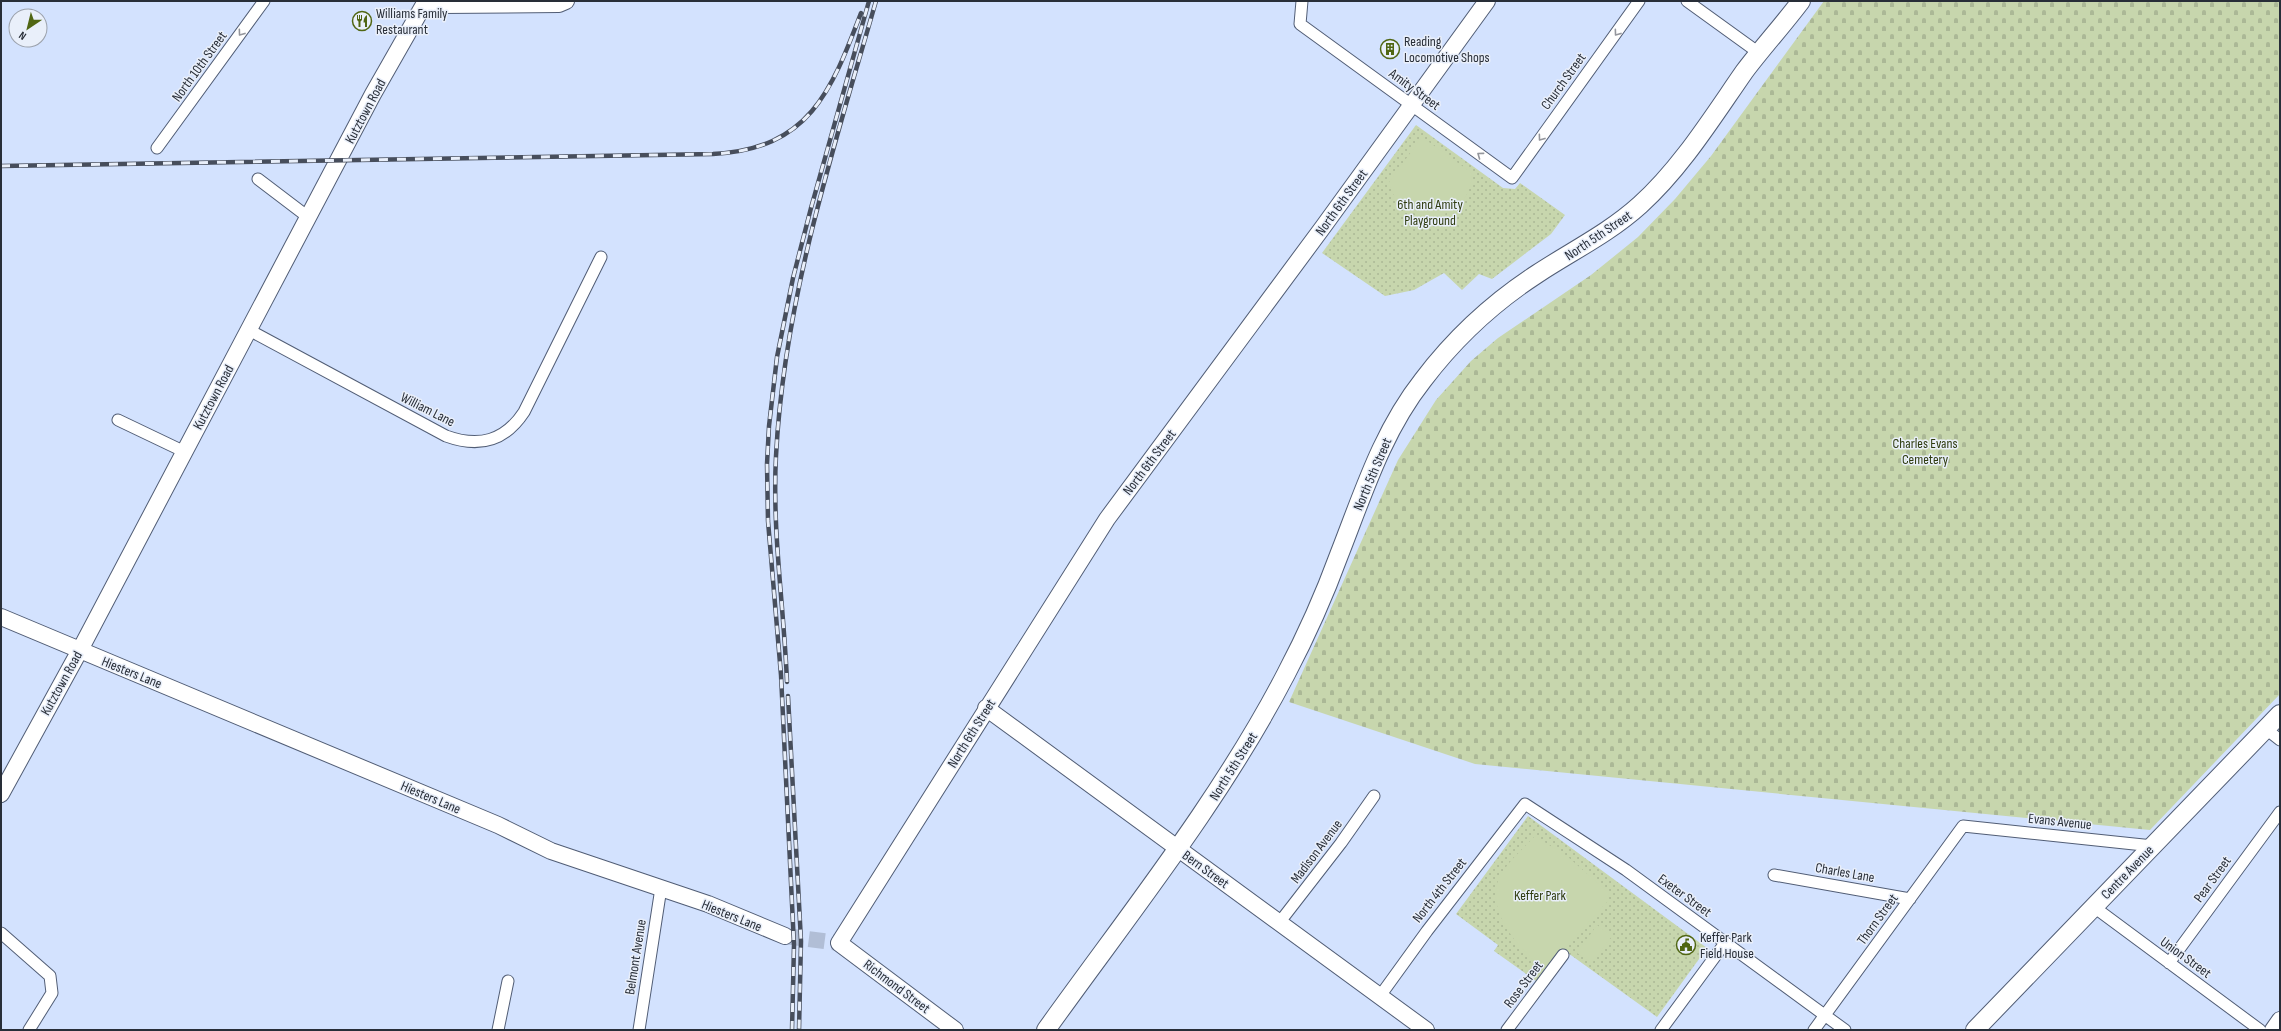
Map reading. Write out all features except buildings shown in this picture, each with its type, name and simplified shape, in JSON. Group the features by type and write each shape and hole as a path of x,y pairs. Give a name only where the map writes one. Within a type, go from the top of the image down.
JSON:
{"main road":[{"name":"North 5th Street","path":"1046,1030 1231,772 1287,673 1330,580 1379,451 1420,383 1454,344 1496,305 1537,274 1586,245 1618,223 1652,193 1684,156 1759,53 1801,1"},
{"name":"Centre Avenue","path":"1975,1030 2280,714"}],"street":[{"name":"North 10th Street","path":"157,148 264,1"},
{"path":"427,1 442,5 559,4 566,1"},
{"name":"Kutztown Road","path":"1,794 80,650 373,94 427,1"},
{"name":"Amity Street","path":"1302,1 1300,24 1512,178"},
{"name":"North 6th Street","path":"839,943 986,708 1107,519 1487,1"},
{"name":"Church Street","path":"1512,178 1639,1"},
{"path":"1688,1 1759,53"},
{"path":"258,179 308,217"},
{"name":"William Lane","path":"249,330 446,436 458,440 486,442 513,427 524,412 601,257"},
{"path":"118,420 185,452"},
{"name":"Hiesters Lane","path":"1,617 484,819 551,851 708,904 785,936"},
{"name":"Bern Street","path":"986,708 1426,1030"},
{"path":"2266,730 2280,740"},
{"name":"Madison Avenue","path":"1279,923 1341,843 1374,796"},
{"name":"Exeter Street","path":"1525,804 1626,870 1844,1030"},
{"name":"North 4th Street","path":"1380,996 1427,931 1525,804"},
{"name":"Pear Street","path":"2169,963 2280,812"},
{"name":"Evans Avenue","path":"1964,826 2153,846"},
{"name":"Thorn Street","path":"1814,1030 1964,826"},
{"name":"Charles Lane","path":"1774,875 1910,899"},
{"name":"Belmont Avenue","path":"639,1030 661,888"},
{"name":"Union Street","path":"2094,907 2260,1030"},
{"path":"1,933 50,976 52,993 29,1030"},
{"name":"Richmond Street","path":"839,943 955,1030"},
{"path":"1661,1030 1725,943"},
{"name":"Rose Street","path":"1507,1030 1563,955"},
{"path":"498,1030 508,981"},
{"path":"2273,1030 2280,1020"}],"green space":[{"name":"Charles Evans Cemetery","path":"1824,1 2280,1 2280,694 2150,830 1475,764 1289,702 1398,460 1436,400 1471,361 1498,338 1591,275 1638,237 1675,199 1711,156"},
{"name":"6th and Amity Playground","path":"1416,125 1503,188 1515,189 1520,183 1565,215 1551,234 1492,279 1479,274 1462,290 1444,273 1414,290 1385,296 1322,253"},
{"path":"1422,137 1472,173 1469,191 1460,204 1448,212 1434,216 1419,215 1406,209 1395,198 1389,182"},
{"name":"Keffer Park","path":"1528,816 1707,948 1657,1017 1561,948 1536,981 1494,951 1498,945 1456,914"},
{"path":"1535,836 1568,857 1608,892 1609,900 1563,950 1560,948 1545,969 1525,952 1507,930 1497,904 1496,891 1502,872"},
{"path":"1597,925 1612,936 1592,963 1577,953"}],"tunnel":[{"path":"785,936 839,943"}],"railway":[{"path":"792,1030 794,945 781,675 768,521 767,464 769,426 777,357 793,278 869,1"},
{"path":"787,682 777,541 775,484 781,398 789,340 813,226 843,113 876,1"},
{"path":"1,166 713,154 746,150 772,141 794,128 812,111 826,91 839,68 861,13"},
{"path":"788,696 801,941 799,1030"}],"place":[{"name":"Williams Family Restaurant","path":"362,21"},
{"name":"Reading Locomotive Shops","path":"1390,49"},
{"name":"Keffer Park Field House","path":"1686,945"}]}
